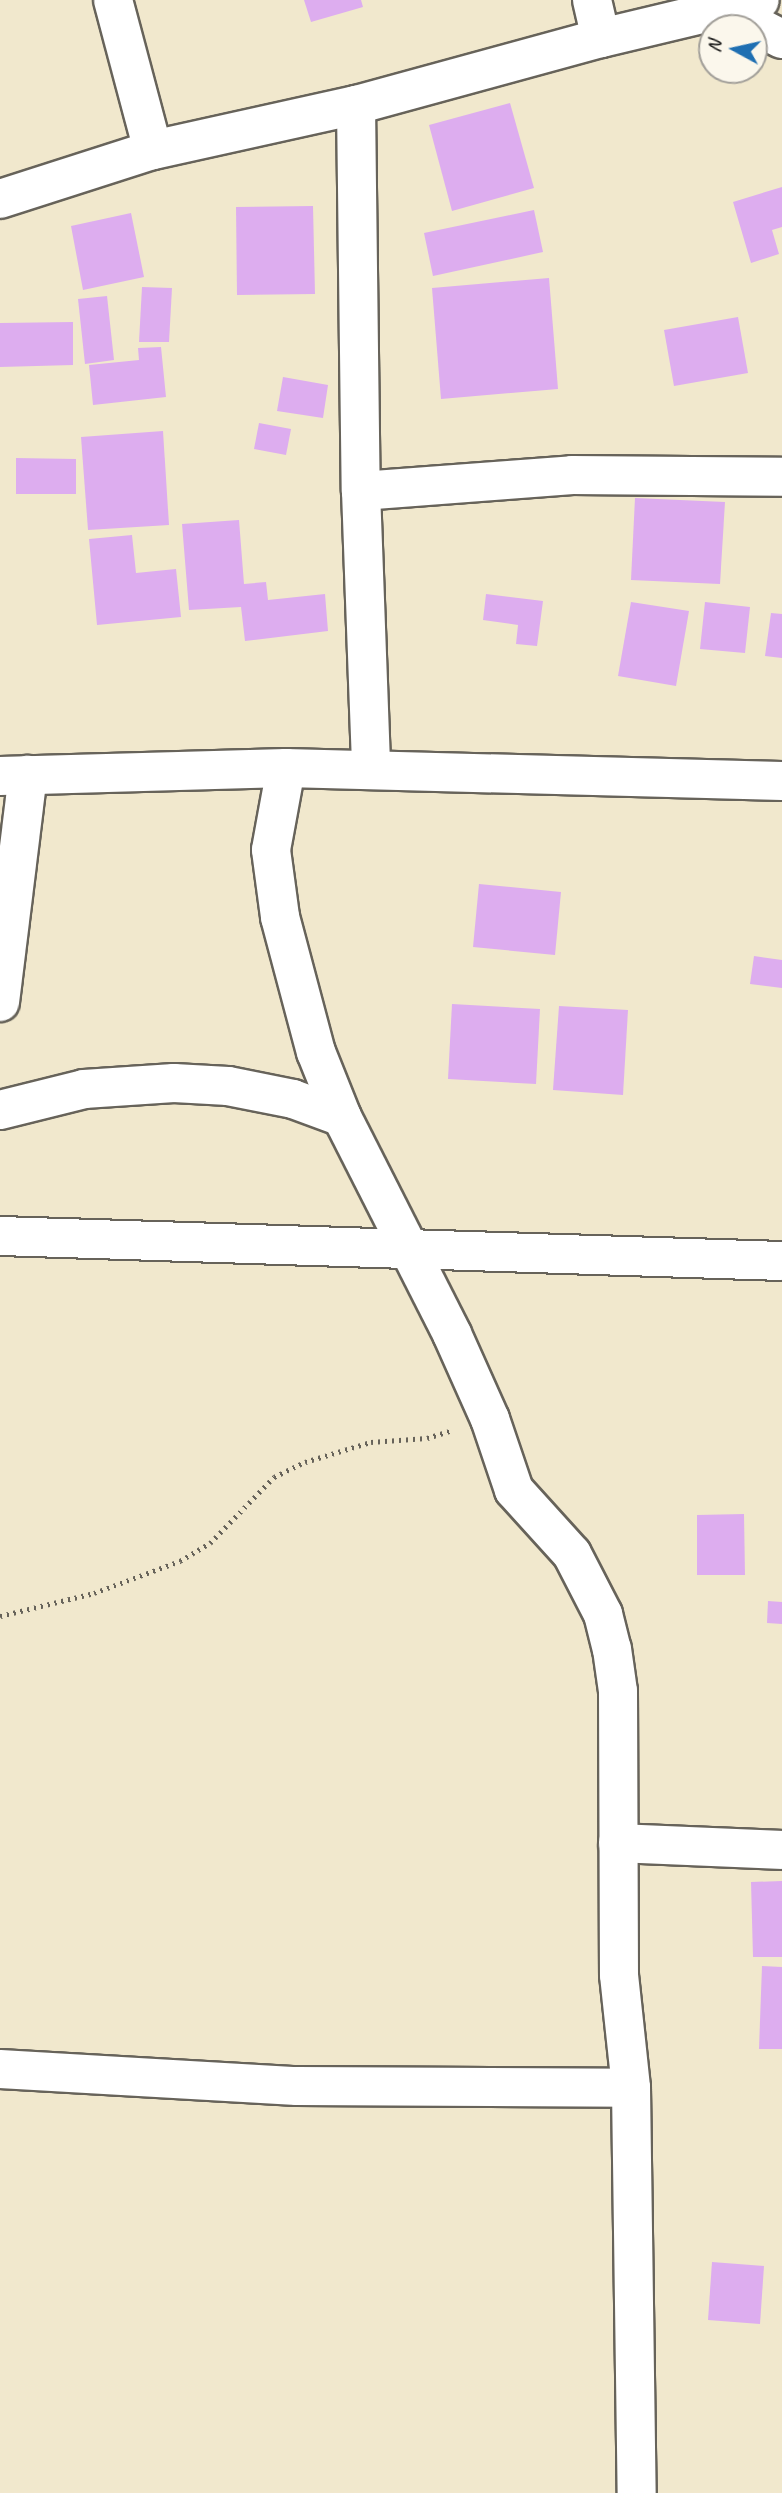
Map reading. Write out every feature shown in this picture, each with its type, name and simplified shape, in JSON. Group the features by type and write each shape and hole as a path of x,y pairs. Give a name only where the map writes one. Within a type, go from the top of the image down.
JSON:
{"street":[{"path":"113,0 153,150"},
{"path":"592,0 601,38"},
{"path":"0,199 153,150 356,105 601,38 743,5 782,39"},
{"path":"356,105 361,491 371,769"},
{"path":"361,491 572,475 782,477"},
{"path":"286,768 271,850 280,917 316,1052 342,1117 490,1419 514,1490 572,1554 603,1614 618,1691 619,1975 631,2088 637,2493"},
{"path":"0,1002 14,775 286,768 782,781"},
{"path":"0,1110 84,1090 174,1083 228,1086 293,1099 342,1117"},
{"path":"0,1236 782,1261"},
{"path":"618,1843 782,1850"},
{"path":"0,2069 297,2087 631,2088"}],"path":[{"path":"0,1616 94,1593 180,1561 210,1543 274,1477 305,1462 371,1442 427,1438 490,1419"}],"building":[{"path":"304,0 361,0 363,7 311,22"},
{"path":"510,103 534,188 452,211 429,125"},
{"path":"782,187 782,227 772,230 779,254 751,263 733,202"},
{"path":"313,206 315,294 237,295 236,207"},
{"path":"534,210 543,252 433,276 424,233"},
{"path":"131,213 144,277 83,290 71,226"},
{"path":"549,278 558,389 441,399 432,288"},
{"path":"142,287 172,288 169,342 139,342"},
{"path":"107,296 114,360 85,364 78,299"},
{"path":"738,317 748,373 674,386 664,330"},
{"path":"73,322 73,365 0,367 0,323"},
{"path":"161,347 166,397 93,405 89,365 139,360 138,348"},
{"path":"283,377 328,385 323,418 277,411"},
{"path":"259,423 291,429 286,455 254,449"},
{"path":"163,431 169,525 88,530 81,437"},
{"path":"16,458 76,459 76,494 16,494"},
{"path":"635,498 725,502 720,584 631,580"},
{"path":"239,520 244,584 266,582 268,600 325,594 328,631 245,641 241,607 189,610 182,524"},
{"path":"132,535 136,573 176,569 181,617 97,625 89,539"},
{"path":"486,594 543,601 537,646 516,644 518,625 483,620"},
{"path":"631,602 689,611 676,686 618,676"},
{"path":"705,602 750,607 745,653 700,649"},
{"path":"771,613 782,614 782,658 765,656"},
{"path":"479,884 561,892 555,955 473,947"},
{"path":"754,956 782,960 782,988 750,984"},
{"path":"452,1004 540,1009 536,1084 448,1079"},
{"path":"559,1006 628,1010 623,1095 553,1090"},
{"path":"744,1514 745,1575 697,1575 697,1515"},
{"path":"768,1601 782,1602 782,1624 767,1623"},
{"path":"782,1881 782,1957 753,1957 751,1882"},
{"path":"762,1966 782,1967 782,2049 759,2049"},
{"path":"712,2262 764,2266 760,2324 708,2320"}]}
